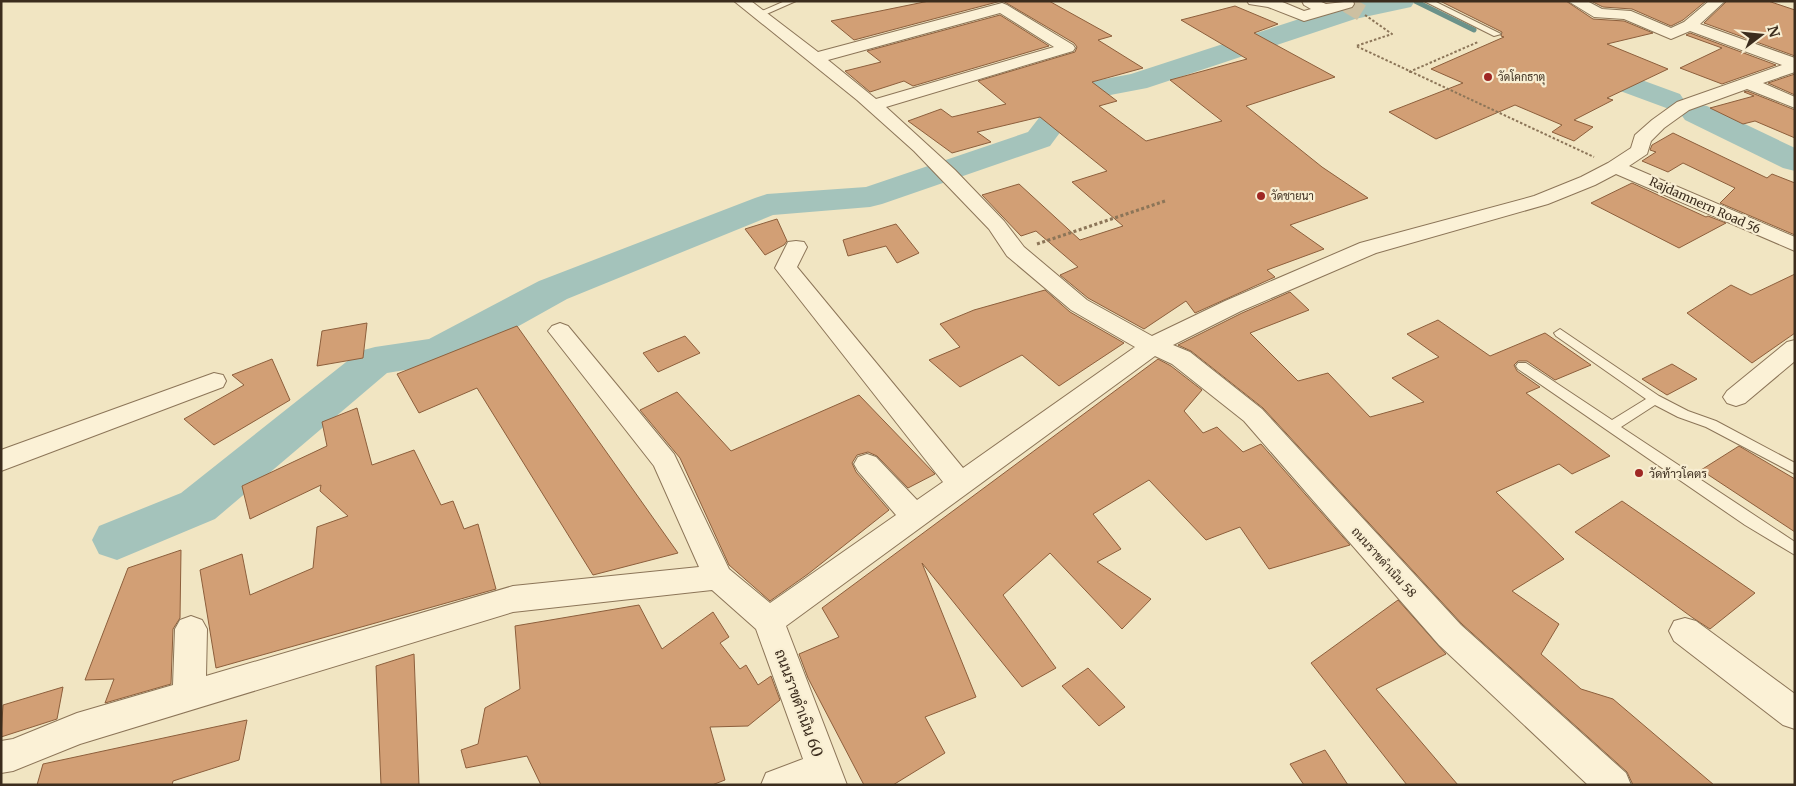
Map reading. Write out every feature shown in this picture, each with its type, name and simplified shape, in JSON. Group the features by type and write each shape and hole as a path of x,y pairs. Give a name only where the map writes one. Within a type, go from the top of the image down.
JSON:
{"street":[{"name":"ถนนราขดำเนิน 58","path":"741,1 816,58 873,105 966,192 1010,241 1015,252 1079,306 1130,336 1181,358 1253,415 1450,635 1614,785"},
{"path":"1254,1 1271,3 1304,16 1347,4"},
{"path":"1308,1 1324,9"},
{"path":"1575,1 1600,14 1626,14 1671,34 1689,26 1718,1"},
{"path":"816,58 996,5 1067,48 873,105"},
{"path":"1689,26 1795,65"},
{"path":"560,331 665,461 718,577 769,621 1152,346 1233,306 1368,248 1541,200 1588,181 1615,167 1640,150 1642,139 1658,124 1683,106 1795,65"},
{"path":"1747,83 1795,103"},
{"name":"Rajdamnern Road 56","path":"1615,167 1795,245"},
{"path":"796,247 786,268 961,484"},
{"path":"1736,397 1795,348"},
{"path":"1,461 214,381"},
{"path":"867,464 915,517"},
{"path":"5,761 77,730 513,599 718,577"},
{"name":"ถนนราขดำเนิน 60","path":"769,621 827,777"},
{"path":"189,696 191,629"},
{"path":"1685,631 1795,714"},
{"path":"778,785 827,777"}],"lane":[{"path":"759,14 792,1"},
{"path":"1428,1 1497,34"},
{"path":"1560,333 1655,399 1683,414 1711,424 1795,469"},
{"path":"1522,366 1795,549"},
{"path":"1611,427 1655,399"}],"path":[{"path":"1365,15 1392,34 1356,46 1615,167"},
{"path":"1409,72 1497,34"},
{"path":"1015,252 1165,201"}],"building":[{"path":"929,1 1001,1 854,40 831,21"},
{"path":"1003,1 1049,1 1112,36 1098,40 1143,68 1092,82 1117,101 1099,106 1146,141 1222,121 1170,80 1247,59 1181,20 1235,6 1278,24 1254,33 1335,77 1246,106 1322,167 1368,198 1290,225 1324,249 1267,270 1275,277 1195,313 1186,301 1144,329 1088,298 1060,275 1078,267 1036,231 1021,236 982,195 1019,184 1080,240 1123,226 1072,182 1107,171 1040,117 977,132 991,142 952,153 908,121 941,109 952,117 1006,104 978,81 1075,52 1077,47 1074,43"},
{"path":"1440,1 1566,1 1593,19 1624,21 1653,33 1607,44 1668,69 1607,98 1613,100 1574,120 1593,127 1574,141 1552,132 1562,125 1515,105 1436,139 1389,112 1463,83 1431,69 1504,37 1501,36 1502,32"},
{"path":"1591,1 1706,1 1683,20 1671,26 1632,9 1603,7"},
{"path":"1727,1 1768,1 1795,10 1795,56 1704,23"},
{"path":"1000,15 1049,46 913,86 904,81 870,92 845,71 881,62 867,51"},
{"path":"1690,33 1776,65 1722,84 1680,68 1722,48 1686,35"},
{"path":"1795,74 1795,95 1768,83"},
{"path":"1747,91 1795,110 1795,138 1755,121 1743,124 1710,108 1754,96 1744,92"},
{"path":"1673,133 1767,178 1772,174 1795,183 1795,235 1720,203 1735,188 1683,163 1668,172 1642,161 1656,152 1650,150 1652,145"},
{"path":"1632,183 1706,217 1708,216 1726,223 1679,248 1591,203"},
{"path":"777,219 787,241 784,245 765,255 745,229"},
{"path":"896,224 919,253 897,263 886,246 848,256 843,240"},
{"path":"1795,274 1795,333 1752,363 1687,313 1731,285 1751,295"},
{"path":"1045,290 1070,312 1124,343 1059,386 1022,355 960,387 929,360 960,347 940,324 974,310"},
{"path":"1290,292 1309,310 1250,333 1298,381 1328,373 1370,417 1424,402 1392,378 1439,357 1407,334 1438,320 1490,356 1545,333 1591,365 1555,380 1527,361 1518,361 1514,365 1517,371 1540,387 1526,393 1610,456 1572,474 1559,464 1496,492 1564,559 1512,591 1559,624 1541,654 1581,689 1613,699 1714,785 1633,785 1627,772 1462,624 1263,408 1191,351 1178,345 1242,313"},
{"path":"367,323 363,358 317,366 322,331"},
{"path":"517,326 678,553 593,575 477,388 419,413 397,374"},
{"path":"685,336 700,353 658,372 643,353"},
{"path":"272,359 290,400 214,445 184,419 244,385 232,375"},
{"path":"1158,359 1171,366 1202,390 1184,411 1203,433 1217,427 1243,452 1261,444 1350,545 1269,569 1240,527 1206,540 1149,480 1093,514 1121,549 1097,562 1151,599 1122,629 1050,553 1003,595 1056,668 1022,687 922,563 976,697 925,717 945,753 893,785 864,785 808,678 799,654 839,637 822,608"},
{"path":"1672,364 1697,379 1667,395 1642,379"},
{"path":"677,392 731,451 859,395 935,474 908,488 877,456 868,452 857,455 852,463 856,472 889,510 808,574 770,601 729,565 680,458 640,410"},
{"path":"357,408 372,465 414,450 441,505 453,501 464,529 478,524 496,589 216,668 200,570 242,554 250,595 313,568 317,527 348,516 320,491 321,485 250,519 242,486 327,446 322,422"},
{"path":"1739,446 1795,479 1795,532 1701,470"},
{"path":"1622,501 1755,593 1710,629 1575,532"},
{"path":"181,550 180,618 173,629 171,684 105,703 114,679 85,680 128,568"},
{"path":"1398,600 1446,654 1376,689 1458,785 1407,785 1311,663"},
{"path":"639,605 662,649 713,612 729,637 720,643 740,669 746,665 758,685 771,676 780,700 748,726 710,727 725,780 712,785 541,785 527,756 466,768 461,750 478,744 485,708 520,689 515,626"},
{"path":"414,654 419,785 381,785 376,666"},
{"path":"1088,668 1125,707 1099,726 1062,686"},
{"path":"63,687 57,719 1,737 3,705"},
{"path":"247,720 239,760 173,781 172,785 37,785 43,764"},
{"path":"1325,750 1348,785 1304,785 1290,764"}],"waterway":[{"path":"117,540 198,506 375,361 439,352 553,290 767,205 870,197 1039,139 1074,93 1136,82 1348,12 1402,1"},
{"path":"1415,1 1474,30"},
{"path":"1576,65 1669,100"},
{"path":"1696,113 1795,161"}],"tunnel":[{"path":"1347,4 1365,15"}],"place":[{"name":"วัดโคกธาตุ","path":"1488,77"},
{"name":"วัดชายนา","path":"1261,196"},
{"name":"วัดท้าวโคตร","path":"1639,473"}]}
